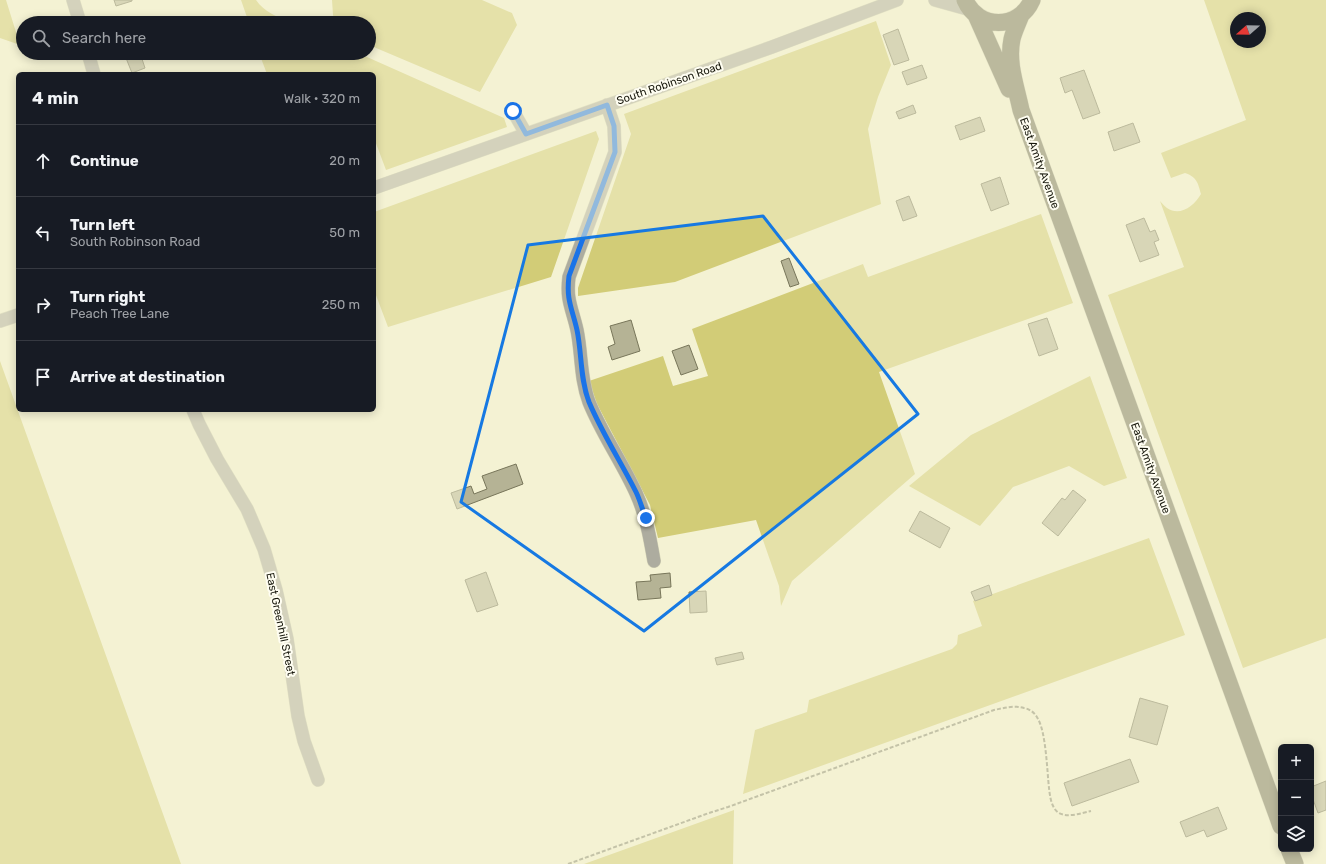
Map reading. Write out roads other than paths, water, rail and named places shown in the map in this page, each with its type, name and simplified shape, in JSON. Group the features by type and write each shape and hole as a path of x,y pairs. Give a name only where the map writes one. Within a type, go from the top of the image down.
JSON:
{"main road":[{"name":"East Amity Avenue","path":"1032,0 1030,6 1021,16 1013,38 1010,53 1011,67 1021,110 1278,818"},
{"path":"971,8 986,20 997,23 1010,21 1021,16"},
{"name":"East Amity Avenue","path":"971,8 1008,87 1021,110"},
{"path":"1290,852 1295,864"}],"street":[{"path":"73,0 78,16"},
{"name":"South Robinson Road","path":"376,187 772,47 899,0"},
{"path":"935,0 971,8"},
{"path":"90,60 93,72"},
{"path":"607,105 614,126 615,152 569,276 568,300 577,331 584,384 589,402 636,493 646,518 654,561"},
{"path":"513,111 526,134"},
{"path":"0,321 16,316"},
{"name":"East Greenhill Street","path":"195,412 217,460 247,510 264,549 276,590 287,639 298,716 304,741 318,780"}]}
